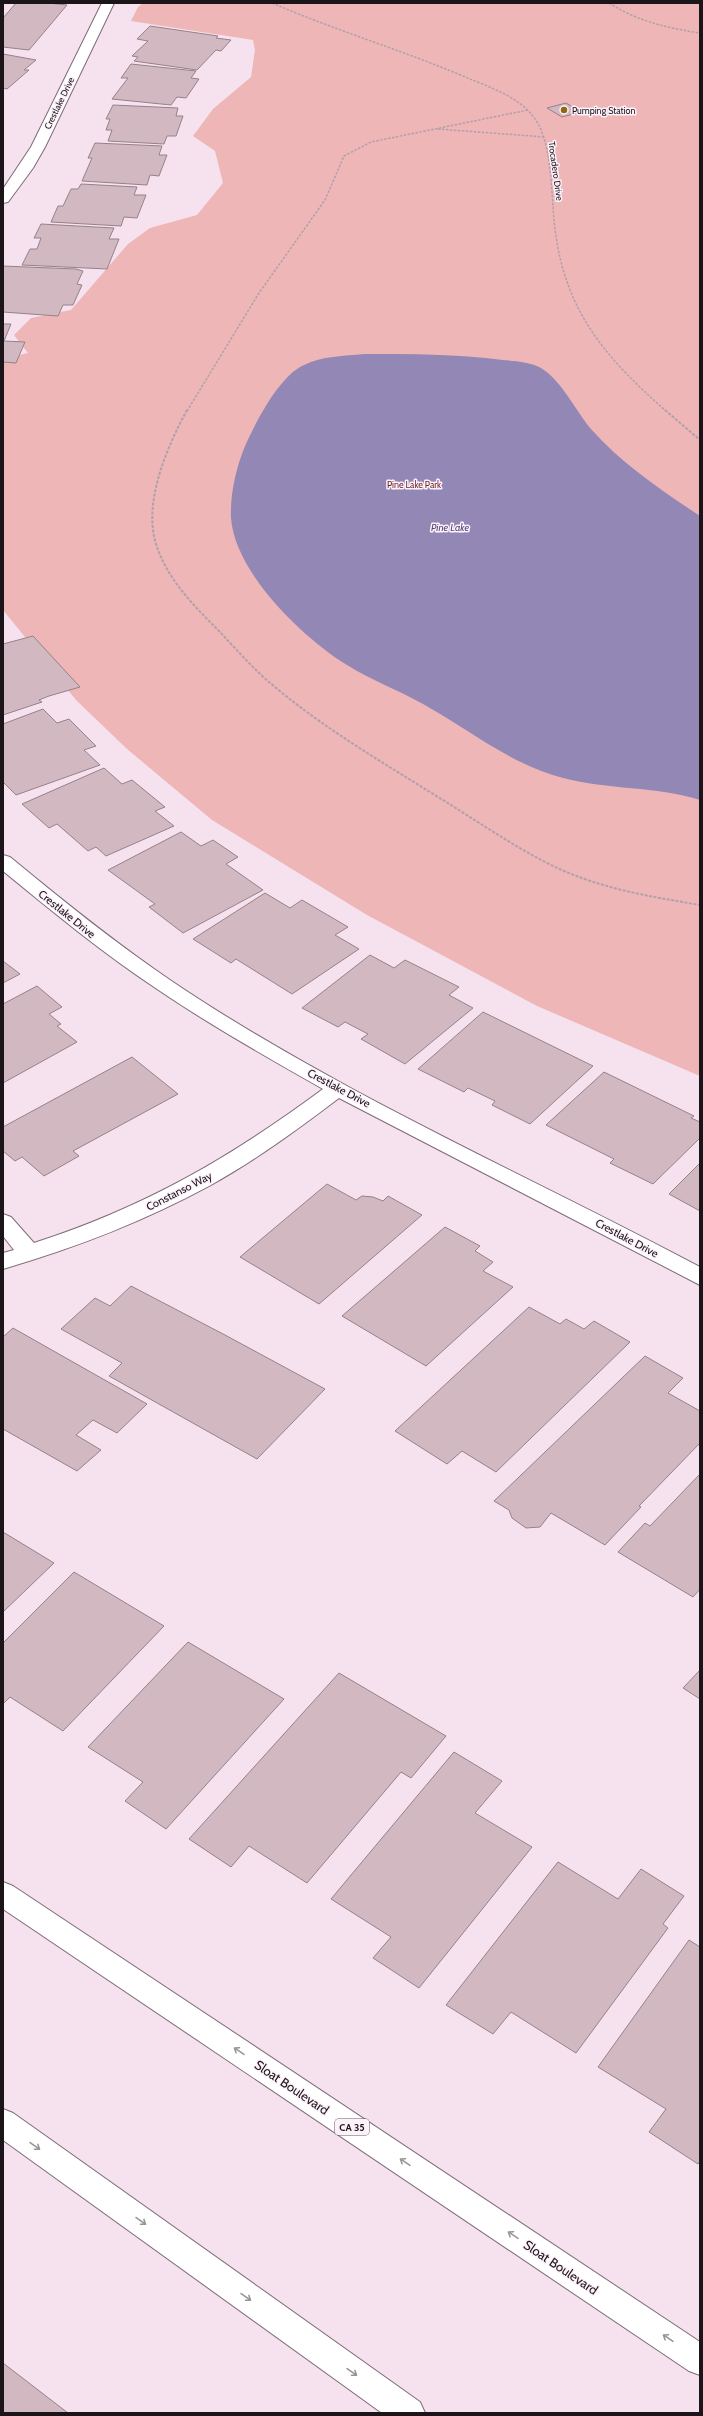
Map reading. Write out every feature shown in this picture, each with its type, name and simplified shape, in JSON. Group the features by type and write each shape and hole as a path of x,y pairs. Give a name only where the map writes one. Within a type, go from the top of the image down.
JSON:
{"street":[{"name":"Crestlake Drive","path":"3,199 26,168 38,147 108,3"},
{"name":"Crestlake Drive","path":"3,861 89,933 162,985 270,1051 338,1088 550,1196 700,1277"},
{"name":"Constanso Way","path":"3,1261 85,1234 185,1190 270,1137 338,1088"},
{"path":"3,1222 30,1253"},
{"name":"Sloat Boulevard","path":"3,1894 700,2360"},
{"path":"3,2123 409,2413"}],"path":[{"name":"Trocadero Drive","path":"272,3 316,22 465,76 503,93 528,110 538,122 545,137 561,265 574,302 598,341 614,361 654,400 700,440"},
{"path":"609,3 623,13 645,21 700,33"},
{"path":"528,110 371,142 354,149 344,156 338,166 334,181 326,200 259,293 198,390 179,425 156,484 153,511 156,544 172,576 190,602 273,686 311,716 528,853 556,868 607,887 640,895 700,905"},
{"path":"434,129 545,137"}],"green space":[{"name":"Pine Lake Park","path":"143,3 700,3 700,1076 537,1006 367,915 212,820 127,749 76,700 3,610 3,359 28,353 14,335 31,318 71,310 128,244 150,228 197,215 223,183 215,151 193,136 213,109 251,77 255,50 253,40 131,21 138,7"}],"water":[{"name":"Pine Lake","path":"364,354 451,355 518,361 537,366 548,373 555,380 568,396 585,422 616,454 657,486 700,516 700,800 666,792 580,782 544,772 525,764 491,746 423,704 347,665 311,638 292,621 258,582 235,539 231,518 234,481 245,446 255,425 277,389 295,371 304,365 318,360"}],"building":[{"path":"16,3 48,3 67,5 29,50 3,47 3,18"},
{"path":"150,26 218,36 216,38 231,40 221,51 216,50 197,70 134,61 138,57 132,56 148,41 137,39"},
{"path":"3,54 36,60 24,70 29,70 7,89 3,88"},
{"path":"131,64 196,71 191,78 199,79 186,98 177,97 171,105 112,99 128,78 121,78"},
{"name":"Pumping Station","path":"566,103 581,112 562,117 547,108"},
{"path":"113,105 178,108 176,116 183,116 176,136 167,136 164,144 108,141 112,130 106,130 110,119 106,119"},
{"path":"95,143 162,146 159,155 167,155 159,176 150,175 147,185 82,181 92,158 88,158"},
{"path":"81,184 137,187 134,195 146,195 137,218 124,217 121,226 51,222 58,206 63,206 71,189 78,189"},
{"path":"41,224 114,228 109,239 119,239 107,269 22,265 30,249 37,249 41,238 34,238"},
{"path":"3,266 76,269 83,271 77,284 82,285 73,305 63,305 58,316 3,312"},
{"path":"3,324 11,324 4,341 25,342 16,363 3,362"},
{"path":"33,636 80,687 49,696 39,700 42,702 3,715 3,644"},
{"path":"43,709 57,723 69,719 96,746 84,750 100,765 16,795 3,782 3,724"},
{"path":"104,768 122,784 132,780 165,807 155,811 174,826 106,856 96,847 88,851 57,824 49,828 22,804"},
{"path":"181,832 201,846 213,840 238,857 226,864 263,890 183,933 149,907 155,904 108,870"},
{"path":"265,893 290,908 302,900 348,927 335,935 359,949 292,994 236,959 231,963 193,939"},
{"path":"370,955 394,968 405,960 459,987 449,995 473,1008 405,1064 361,1039 368,1034 345,1022 338,1027 302,1008"},
{"path":"3,961 20,974 3,983"},
{"path":"37,986 62,1007 49,1014 61,1024 57,1026 77,1042 3,1083 3,1004"},
{"path":"483,1012 593,1066 530,1124 492,1105 495,1101 468,1088 464,1092 418,1069"},
{"path":"132,1057 178,1094 73,1151 79,1156 44,1176 22,1157 15,1161 3,1151 3,1127"},
{"path":"604,1072 694,1116 691,1118 700,1122 700,1138 653,1184 610,1163 614,1159 546,1125"},
{"path":"700,1163 700,1211 669,1194"},
{"path":"327,1184 356,1200 362,1196 373,1197 383,1201 388,1196 422,1215 319,1304 240,1257"},
{"path":"445,1227 480,1246 475,1251 493,1262 483,1271 513,1287 426,1366 342,1316"},
{"path":"131,1286 325,1389 257,1459 109,1376 122,1363 61,1329 95,1298 110,1306"},
{"path":"529,1307 560,1324 566,1319 584,1329 594,1321 630,1342 496,1472 462,1451 447,1464 395,1431"},
{"path":"13,1328 147,1404 117,1433 93,1420 76,1435 101,1450 77,1471 3,1429 3,1337"},
{"path":"645,1356 683,1378 668,1393 700,1411 700,1443 639,1506 641,1507 605,1545 551,1513 540,1527 526,1528 512,1518 509,1510 494,1501"},
{"path":"700,1474 700,1589 693,1597 618,1552 645,1523 650,1526"},
{"path":"3,1532 54,1563 3,1612"},
{"path":"74,1572 164,1626 63,1731 10,1697 3,1704 3,1643"},
{"path":"188,1642 284,1699 166,1829 125,1801 143,1782 88,1747"},
{"path":"700,1670 700,1699 683,1688"},
{"path":"339,1673 446,1736 411,1778 401,1772 307,1883 249,1846 231,1867 189,1839"},
{"path":"454,1752 502,1781 475,1813 532,1847 419,1988 373,1958 391,1937 331,1899"},
{"path":"558,1862 618,1899 641,1869 684,1896 663,1924 668,1928 576,2053 511,2012 493,2034 446,2005"},
{"path":"689,1940 700,1947 700,2161 698,2164 649,2132 666,2109 598,2067"},
{"path":"3,2363 68,2413 3,2413"}],"place":[{"name":"Pumping Station","path":"564,110"}]}
